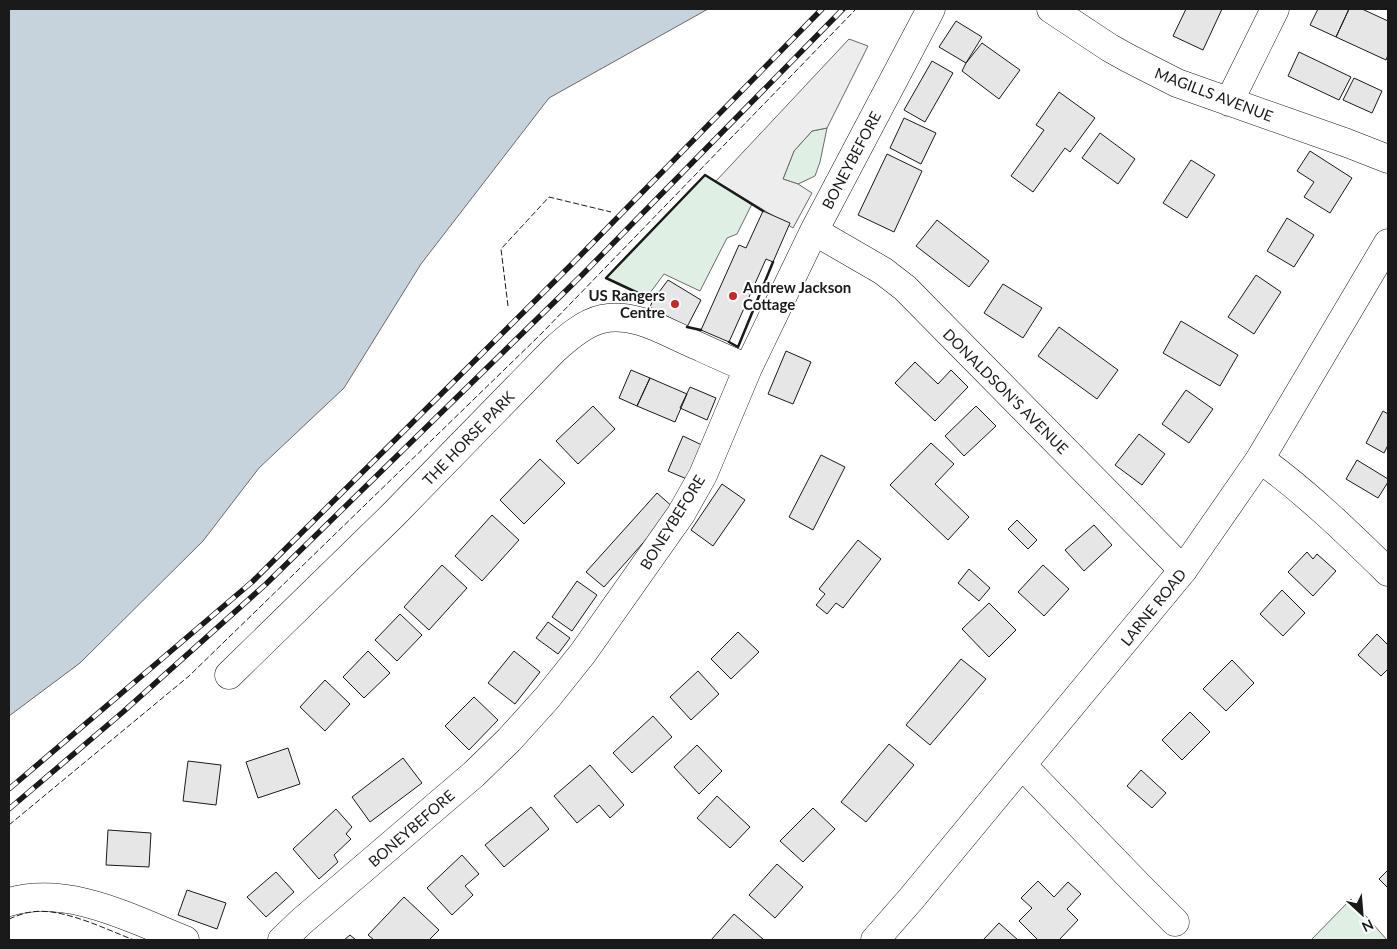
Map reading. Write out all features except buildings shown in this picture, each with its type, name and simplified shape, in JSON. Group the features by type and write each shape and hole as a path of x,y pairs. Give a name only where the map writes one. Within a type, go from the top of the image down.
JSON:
{"street":[{"name":"BONEYBEFORE","path":"282,940 474,774 509,740 547,698 583,653 630,588 689,502 703,475 748,368 814,231 931,9"},
{"name":"MAGILLS AVENUE","path":"1051,9 1128,58 1177,83 1388,159"},
{"path":"1229,102 1275,9"},
{"name":"DONALDSON'S AVENUE","path":"814,231 883,271 905,288 1183,570"},
{"name":"LARNE ROAD","path":"875,940 1183,570 1260,458 1388,243"},
{"name":"THE HORSE PARK","path":"229,675 393,516 554,350 587,325 601,319 610,318 645,323 748,368"},
{"path":"1260,458 1310,498 1388,572"},
{"path":"1022,765 1175,922"},
{"path":"9,902 42,897 77,901 118,914 185,940"}],"green space":[{"path":"827,128 815,176 798,184 783,179 794,151 812,131"},
{"path":"705,175 752,204 737,234 727,238 700,291 664,274 647,297 606,278"},
{"path":"1351,899 1387,940 1311,940"}],"shaded area":[{"path":"9,9 708,9 549,98 421,264 344,388 259,468 203,541 80,663 9,716"},
{"path":"849,39 868,46 827,128 812,131 794,151 783,179 798,184 812,193 793,228 716,181"}],"railway":[{"path":"9,789 252,582 571,265 822,9"},
{"path":"9,809 123,712 266,584 582,275 843,9"}],"fence":[{"path":"9,825 189,676 541,334 856,9"},
{"path":"508,306 501,249 549,197 611,212"},
{"path":"9,919 31,912 56,913 83,920 134,940"}],"wall":[{"path":"653,300 606,278 705,175 763,211"},
{"path":"729,342 738,347 773,262"},
{"path":"687,327 701,330"}],"place":[{"name":"Andrew Jackson Cottage","path":"733,296"},
{"name":"US Rangers Centre","path":"675,304"}]}
